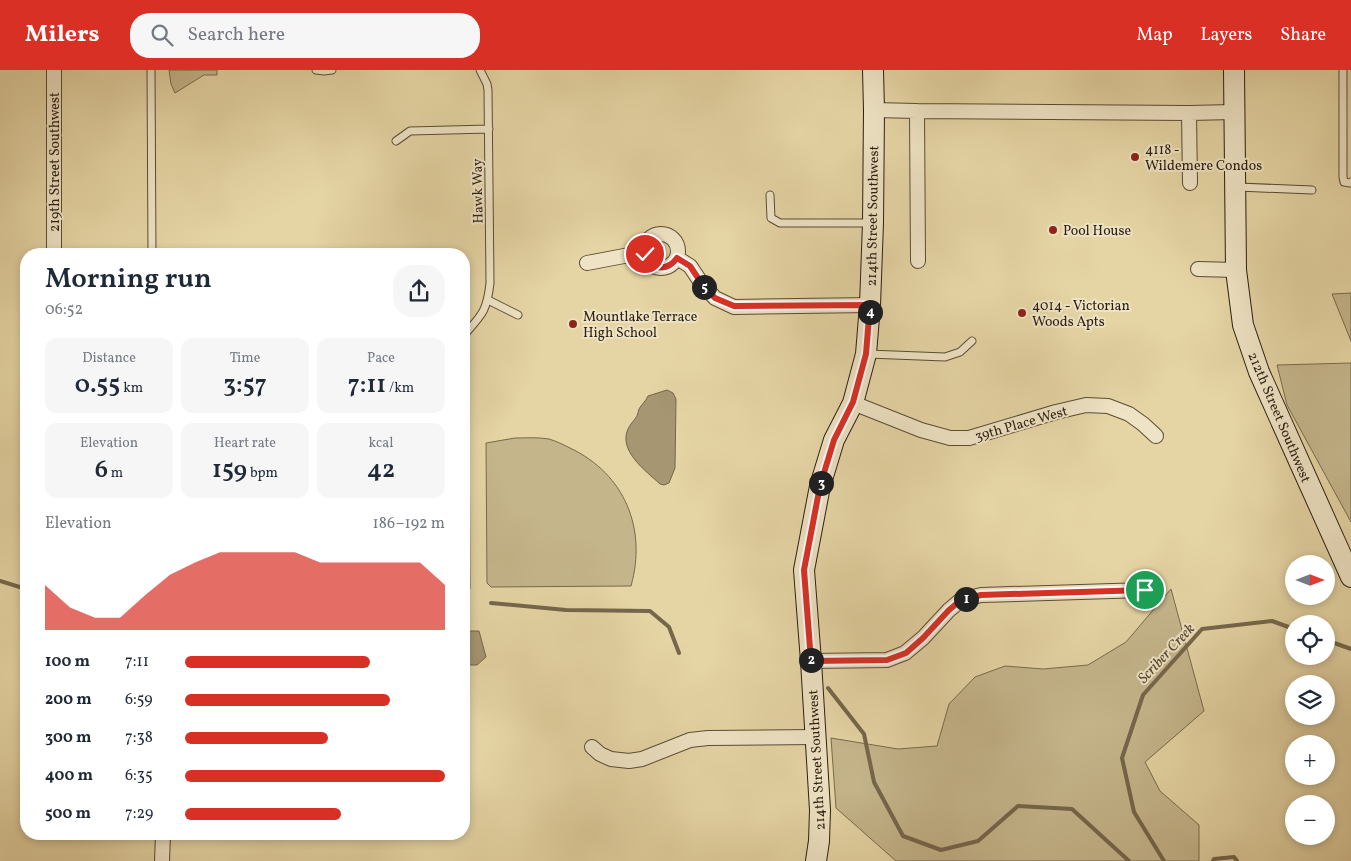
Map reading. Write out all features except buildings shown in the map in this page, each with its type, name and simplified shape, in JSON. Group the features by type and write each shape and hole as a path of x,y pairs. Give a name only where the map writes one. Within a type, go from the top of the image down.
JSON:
{"street":[{"name":"219th Street Southwest","path":"54,70 54,248"},
{"name":"214th Street Southwest","path":"816,861 820,810 804,570 820,486 834,440 853,402 866,354 873,223 873,70"},
{"name":"212th Street Southwest","path":"1234,70 1236,270 1243,325 1258,372 1351,576"},
{"path":"874,110 1234,112"},
{"path":"917,111 918,261"},
{"path":"1189,113 1190,184"},
{"path":"658,234 664,234 676,243 678,253 677,258 670,266 660,268 650,264 645,252 649,239 658,234"},
{"path":"587,263 645,252"},
{"path":"677,258 690,266 702,284 715,298 734,306 870,305"},
{"path":"1198,269 1236,270"},
{"name":"39th Place West","path":"853,402 921,430 950,438 969,438 1056,412 1086,406 1108,406 1129,414 1156,436"},
{"path":"811,661 887,660 906,653 961,600 981,595 1145,590"},
{"path":"592,746 600,754 611,759 629,761 642,759 690,740 708,738 816,737"},
{"path":"162,861 163,840"}],"lane":[{"path":"151,70 152,248"},
{"path":"316,70 332,70"},
{"name":"Hawk Way","path":"470,328 483,312 488,300 490,283 488,90 480,70"},
{"path":"1343,70 1343,177 1344,182 1350,184 1351,182"},
{"path":"396,142 410,131 489,129"},
{"path":"1235,187 1312,190"},
{"path":"770,195 771,218 780,223 873,223"},
{"path":"488,300 518,315"},
{"path":"866,354 946,357 960,352 972,341"}],"shaded area":[{"path":"169,70 217,70 217,75 204,75 175,93 171,84"},
{"path":"1351,293 1351,341 1332,294"},
{"path":"1351,363 1351,522 1287,405 1277,365"},
{"path":"667,390 673,393 676,399 675,468 669,483 664,485 660,484 635,460 630,453 626,437 629,427 648,396"},
{"path":"515,438 549,439 565,446 589,459 618,488 627,505 633,524 636,544 631,586 491,587 487,583 486,443"},
{"path":"1171,589 1204,711 1145,762 1160,791 1199,825 1199,861 896,861 836,808 831,738 898,749 937,746 949,704 975,677 1005,666 1043,669 1088,665 1126,642"},
{"path":"470,631 479,631 486,657 477,665 470,665"}],"waterway":[{"path":"0,581 20,587"},
{"path":"491,603 566,610 650,611 669,627 679,653"},
{"name":"Scriber Creek","path":"1164,861 1134,812 1122,758 1143,695 1202,629 1272,621 1285,626"},
{"name":"Scriber Creek","path":"1335,643 1351,649"},
{"path":"828,688 864,734 874,782 903,836 941,850 978,841 1018,806 1072,809 1129,861"},
{"name":"Scriber Creek","path":"1213,861 1214,859 1234,857 1237,861"}],"place":[{"name":"4118 - Wildemere Condos","path":"1135,157"},
{"name":"Pool House","path":"1053,230"},
{"name":"4014 - Victorian Woods Apts","path":"1022,313"},
{"name":"Mountlake Terrace High School","path":"573,324"}],"route":[{"path":"645,254 650,264 660,268 670,266 677,258 690,266 702,284 715,298 734,306 870,305 866,354 853,402 834,440 820,486 804,570 811,661 887,660 906,653 961,600 981,595 1145,590"}]}
